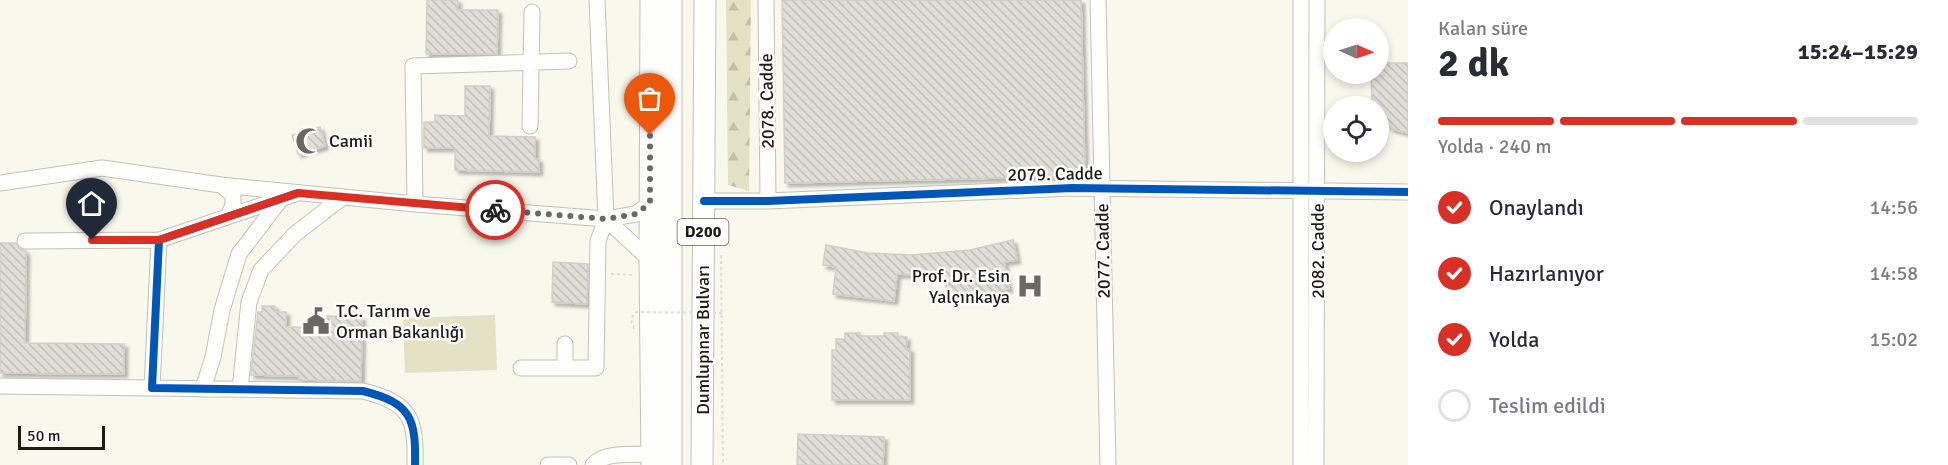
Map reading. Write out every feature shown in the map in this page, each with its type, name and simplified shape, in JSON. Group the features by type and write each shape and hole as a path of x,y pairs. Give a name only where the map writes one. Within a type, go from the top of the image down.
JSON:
{"highway":[{"path":"651,0 650,203 644,268 652,459"},
{"name":"Dumlupınar Bulvarı","path":"671,0 671,465"},
{"name":"Dumlupınar Bulvarı","path":"702,465 705,0"}],"street":[{"path":"521,368 596,368 598,241 606,219 597,0"},
{"name":"2078. Cadde","path":"766,0 768,201"},
{"name":"2077. Cadde","path":"1098,0 1108,465"},
{"name":"2082. Cadde","path":"1301,0 1301,465"},
{"name":"2082. Cadde","path":"1316,465 1317,0"},
{"path":"530,126 532,12"},
{"path":"415,204 413,66 569,61"},
{"path":"0,183 102,168 221,185 298,193 606,219 636,214 650,203"},
{"path":"221,185 233,195 233,206 227,217"},
{"name":"2079. Cadde","path":"704,201 768,201 1102,188 1408,192"},
{"path":"25,241 159,240 298,193"},
{"path":"240,389 249,302 261,270 295,234 343,197"},
{"path":"203,389 213,357 222,309 239,254 281,199"},
{"path":"606,219 644,268"},
{"path":"152,388 159,240"},
{"path":"565,344 565,368"},
{"path":"0,386 363,391 400,406 411,417 416,440 415,465"},
{"path":"593,465 598,459 610,457 652,459"},
{"path":"548,465 569,465"}],"path":[{"path":"597,274 644,268"},
{"path":"722,295 723,465"},
{"path":"635,312 722,313"}],"green space":[{"path":"726,0 751,0 749,191 728,185"},
{"path":"495,315 497,370 405,373 403,318"}],"building":[{"path":"427,0 458,0 457,10 498,10 497,54 426,54"},
{"path":"782,0 1081,0 1085,176 785,183"},
{"path":"1389,63 1408,63 1408,133 1389,127 1389,96 1372,96 1371,84 1389,84"},
{"path":"465,86 490,86 489,136 535,137 535,159 539,159 539,172 455,170 455,148 424,148 424,122 435,122 435,115 465,116"},
{"name":"Camii","path":"320,127 325,146 298,154 292,135"},
{"path":"1013,240 1017,260 1004,262 1009,289 948,299 943,272 920,275 897,274 894,301 833,294 836,267 823,265 826,245 868,253 912,255 970,250"},
{"path":"0,243 16,243 20,249 26,251 25,343 124,344 124,374 0,373"},
{"path":"553,262 588,264 587,304 552,302"},
{"path":"262,306 275,306 275,312 286,312 286,327 327,327 327,316 362,317 361,381 299,380 299,376 251,375 258,312 262,312"},
{"path":"845,333 860,333 860,336 884,336 884,333 898,333 897,337 907,337 906,349 910,349 910,400 832,400 832,350 836,350 836,339 845,339"},
{"path":"798,434 884,437 883,465 797,465"}],"cycle path":[{"path":"704,201 768,201 1072,188 1408,192"},
{"path":"298,193 159,240 152,388 363,391 392,401 407,415 414,435 415,465"}],"way so far":[{"path":"495,210 606,219 636,214 650,203 650,135"}],"place":[{"name":"Camii","path":"309,141"},
{"name":"Prof. Dr. Esin Yalçınkaya","path":"1030,286"},
{"name":"T.C. Tarım ve Orman Bakanlığı","path":"316,321"}],"route":[{"path":"92,240 159,240 298,193 495,210"}]}
